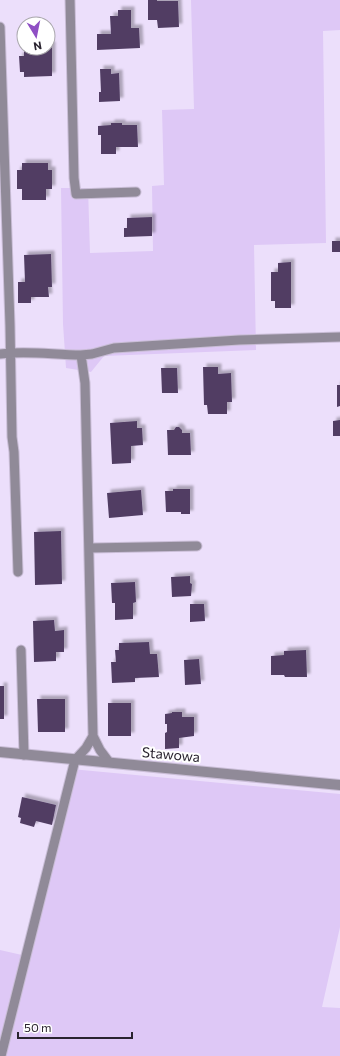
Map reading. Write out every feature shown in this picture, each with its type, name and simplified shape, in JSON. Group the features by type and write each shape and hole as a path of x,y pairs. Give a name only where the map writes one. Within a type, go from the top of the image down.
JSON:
{"street":[{"name":"Stawowa","path":"0,752 340,785"}],"lane":[{"path":"70,0 74,178 76,194 136,192"},
{"path":"0,27 11,352 12,437 14,452 18,572"},
{"path":"0,354 11,352 81,355 92,354 114,348 239,340 340,337"},
{"path":"81,355 85,383 90,548 93,736 100,750 109,762"},
{"path":"90,548 197,546"},
{"path":"21,650 24,755"},
{"path":"1,1056 75,760 86,748 93,736"}],"shaded area":[{"path":"191,0 340,0 340,30 323,31 326,243 254,245 256,350 104,356 91,372 66,368 63,324 61,188 88,188 90,253 153,251 152,186 164,185 162,110 194,109"},
{"path":"71,769 340,794 340,927 322,1007 340,1008 340,1056 0,1056 0,950 22,955"}],"building":[{"path":"148,0 178,1 179,27 158,28 157,20 148,20"},
{"path":"118,10 131,10 131,28 139,28 140,48 97,50 97,34 111,34 110,16 118,16"},
{"path":"19,56 52,56 52,76 24,77 24,72 20,72"},
{"path":"100,69 111,69 111,74 119,73 120,101 99,102 99,92 101,92"},
{"path":"111,123 137,125 138,147 116,147 116,154 101,154 101,135 98,135 98,126 111,125"},
{"path":"22,163 48,163 48,170 52,170 52,189 46,189 46,200 22,200 22,189 17,189 17,170 22,170"},
{"path":"152,217 152,236 124,237 124,228 127,228 127,218"},
{"path":"332,241 340,241 340,252 332,252"},
{"path":"51,254 52,287 48,287 49,297 31,297 31,303 18,303 18,282 25,282 24,255"},
{"path":"291,262 291,308 275,308 275,301 271,301 271,272 278,272 278,263"},
{"path":"203,367 218,367 218,374 231,373 232,402 227,402 227,414 208,414 207,405 204,405"},
{"path":"161,368 177,368 178,393 162,393"},
{"path":"337,385 340,385 340,406 337,407"},
{"path":"340,420 340,436 333,436 333,421"},
{"path":"137,421 137,428 142,428 143,445 131,446 131,463 112,464 110,423"},
{"path":"176,427 179,427 182,430 182,433 190,433 191,455 168,455 167,430 174,430"},
{"path":"173,489 190,489 190,514 181,514 181,512 166,512 165,491 173,491"},
{"path":"141,490 143,515 109,518 107,493"},
{"path":"61,531 62,584 35,585 34,532"},
{"path":"190,576 190,583 192,584 191,596 172,597 171,577"},
{"path":"135,582 136,602 133,603 133,619 115,620 115,603 112,603 111,583"},
{"path":"190,604 204,604 205,621 190,622"},
{"path":"54,620 55,631 64,630 64,652 56,652 56,661 34,662 33,621"},
{"path":"149,642 150,654 157,654 159,677 135,678 135,682 112,683 111,662 116,662 115,650 119,650 119,643"},
{"path":"306,650 307,677 285,677 284,675 271,675 271,656 284,655 284,651"},
{"path":"199,659 201,684 185,685 184,660"},
{"path":"0,686 4,686 4,719 0,719"},
{"path":"37,699 65,699 65,732 38,732"},
{"path":"108,703 131,703 131,736 108,736"},
{"path":"182,712 182,717 194,717 194,736 179,738 179,748 165,749 165,733 167,732 167,724 165,724 165,714"},
{"path":"22,797 56,805 52,825 36,821 34,827 20,823 21,818 18,817"}]}
